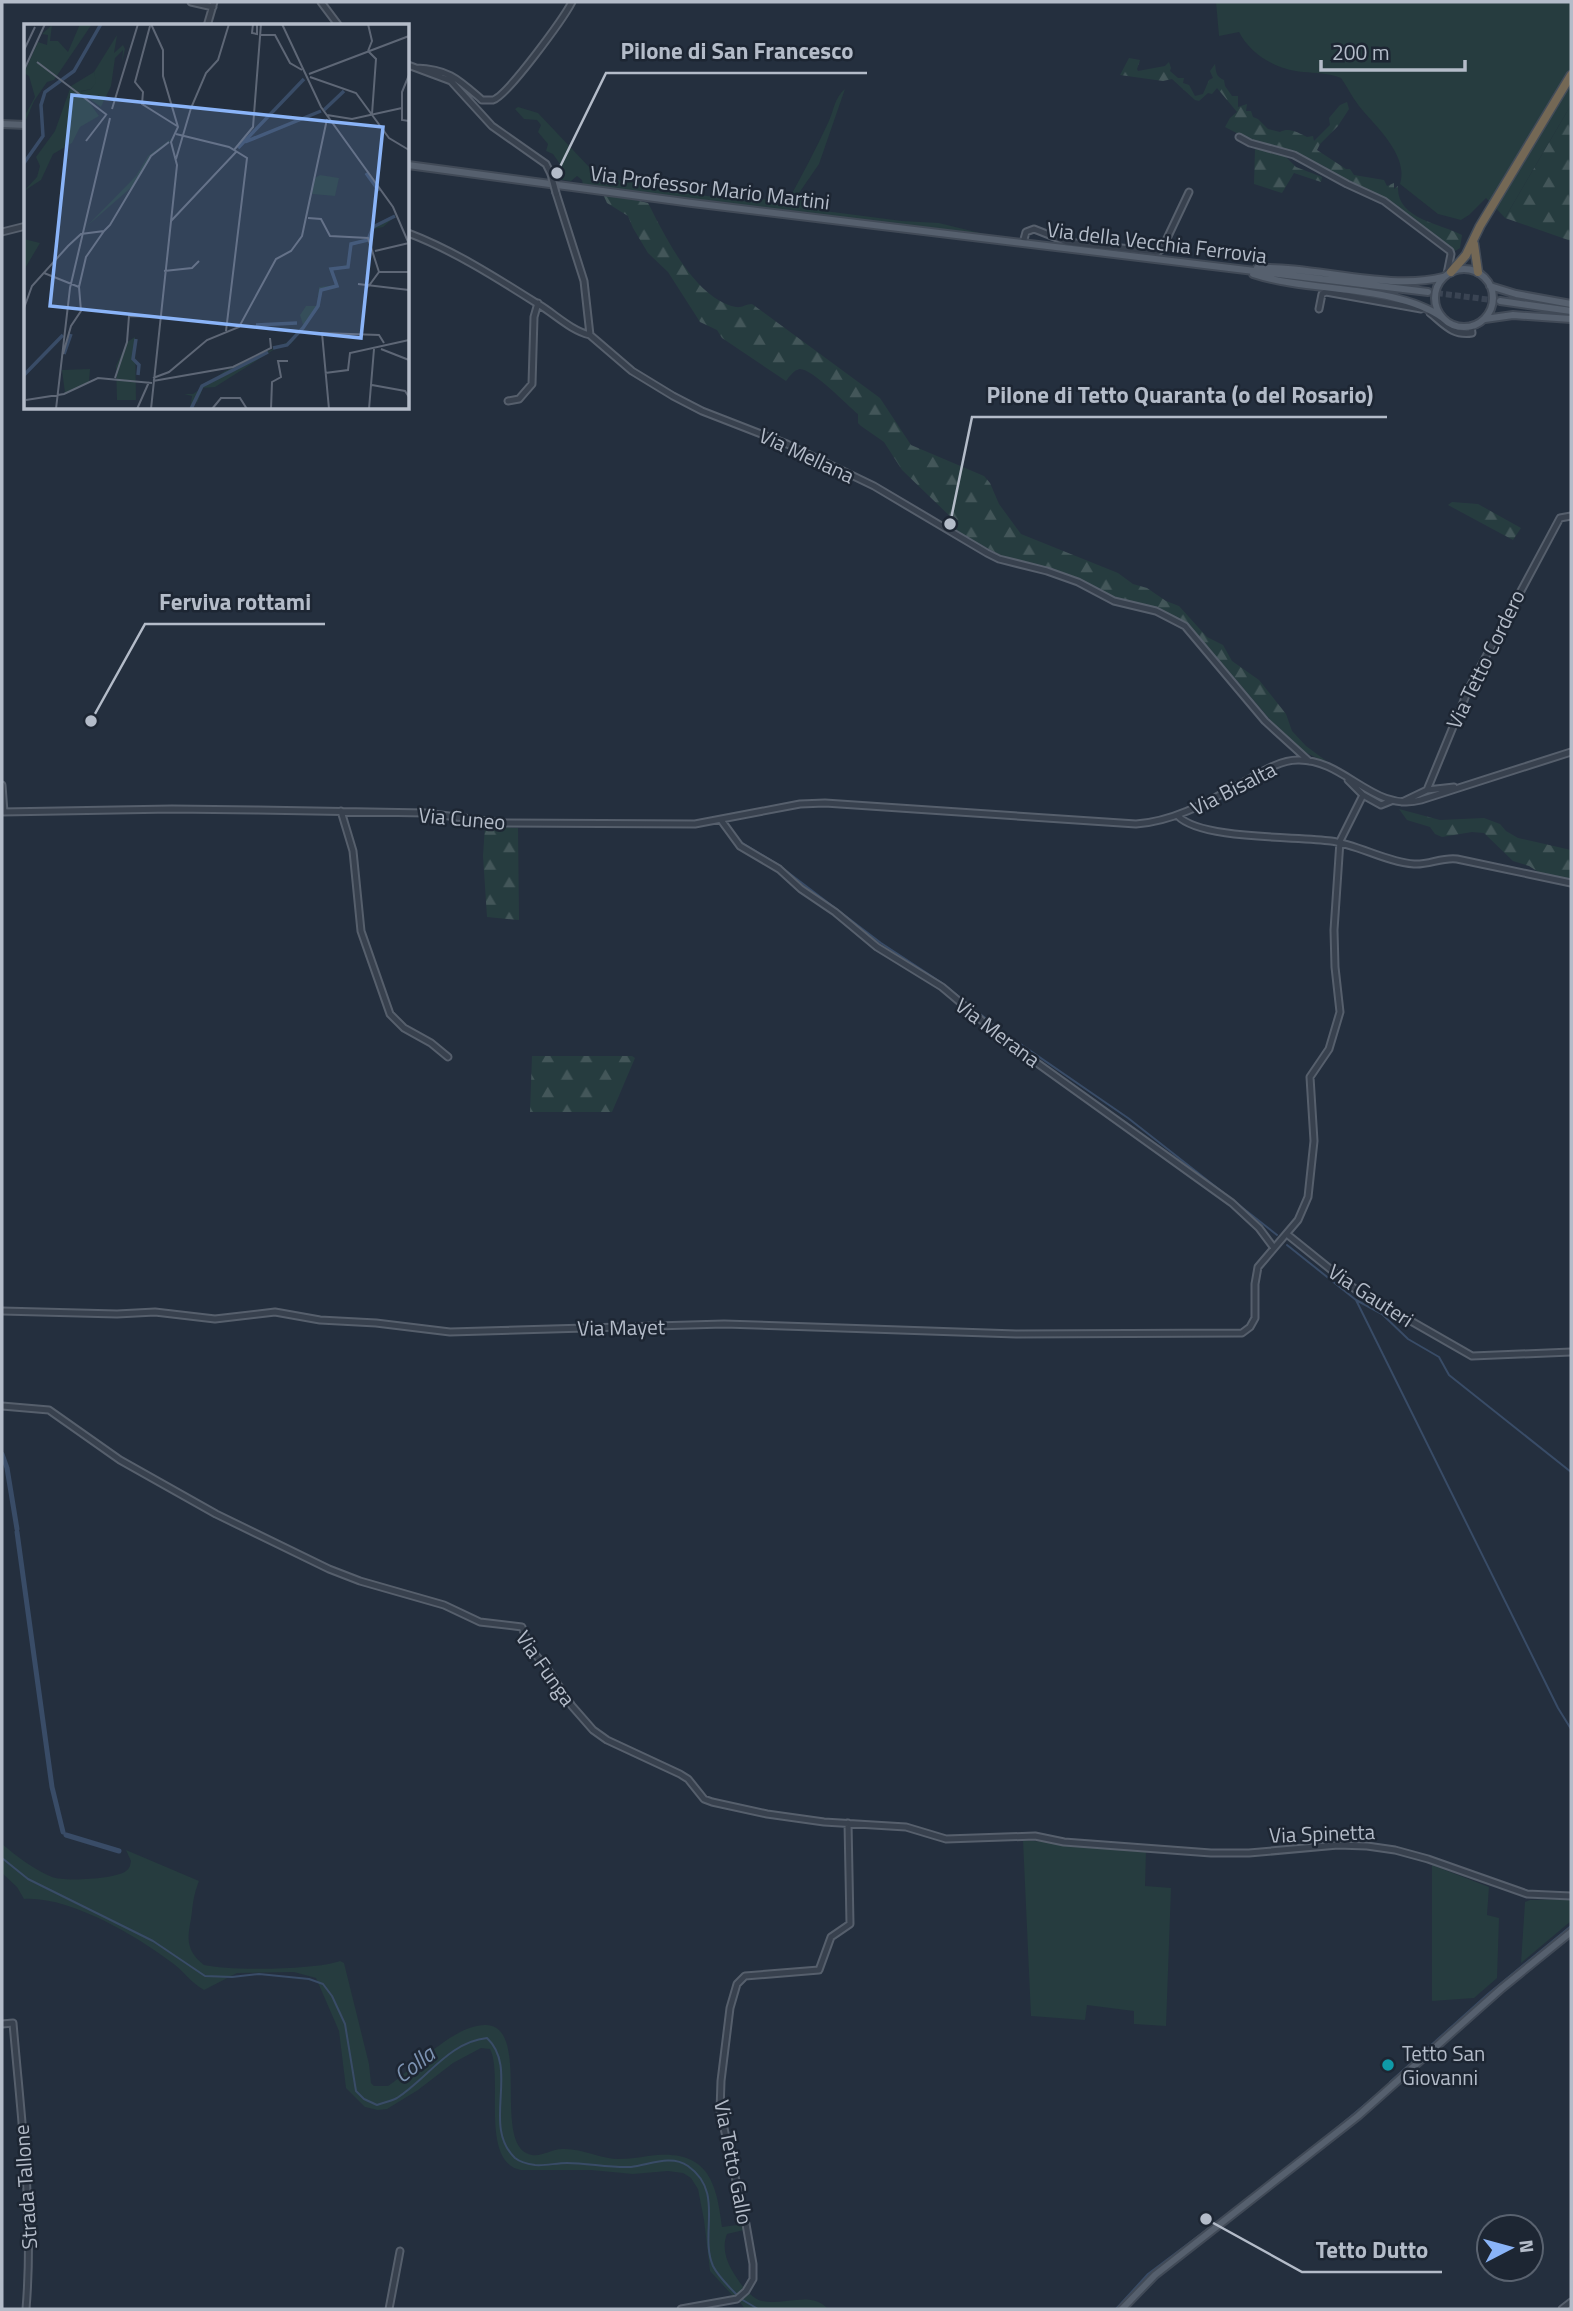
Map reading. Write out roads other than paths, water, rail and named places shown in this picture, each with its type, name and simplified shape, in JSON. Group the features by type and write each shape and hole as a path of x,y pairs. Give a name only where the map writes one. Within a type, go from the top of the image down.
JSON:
{"highway":[{"path":"1447,274 1466,255 1480,226 1571,75"},
{"path":"1474,237 1478,272"}],"main road":[{"path":"2,124 24,125"},
{"name":"Via Professor Mario Martini","path":"410,165 883,226"},
{"name":"Via della Vecchia Ferrovia","path":"883,226 1428,292"},
{"path":"1238,269 1283,268 1410,281 1431,280 1464,269 1478,272 1490,286 1516,294 1571,304"},
{"path":"1238,269 1269,279 1404,301 1429,308 1458,326 1471,326 1483,320 1513,315 1571,319"},
{"path":"1443,318 1437,310 1435,297 1438,284 1447,274"},
{"path":"1483,320 1492,304 1490,286"},
{"path":"1500,301 1571,311"},
{"path":"1122,2309 1155,2275 1374,2103 1502,1989 1571,1932"}],"street":[{"path":"191,2 213,5 208,24"},
{"path":"321,2 338,24"},
{"path":"416,68 444,71 457,78 482,100 492,100 502,94 530,60 572,2"},
{"path":"410,66 451,81 492,126 546,164 584,281 590,335"},
{"path":"1239,137 1294,155 1384,201 1450,251 1447,274"},
{"path":"1023,243 1026,232 1034,229 1067,242 1158,252 1162,249 1189,192"},
{"path":"2,232 24,226"},
{"name":"Via Mellana","path":"410,234 538,303 577,331 590,335 632,370 702,411 787,444 874,486 999,559 1078,582 1114,601 1156,611 1185,626 1265,720 1309,761"},
{"path":"1319,309 1322,294 1329,292 1421,309 1433,315 1445,327 1459,333 1472,333 1471,326"},
{"path":"508,401 519,399 532,384 534,317 538,303"},
{"name":"Via Tetto Cordero","path":"1427,790 1469,688 1518,592 1560,518 1571,516"},
{"path":"1309,761 1328,767 1391,801 1402,803 1422,800 1571,752"},
{"name":"Via Bisalta","path":"920,809 1136,824 1162,821 1178,816 1274,766 1292,761 1309,761"},
{"path":"1345,777 1363,795 1381,805 1391,801"},
{"path":"2,785 3,812"},
{"path":"1402,803 1427,790 1457,787"},
{"path":"1274,1248 1288,1235 1303,1212 1311,1184 1314,1141 1310,1077 1329,1049 1340,1013 1334,930 1340,844 1363,795"},
{"name":"Via Cuneo","path":"3,812 172,809 341,811 426,813 515,823 695,824 812,803 920,809"},
{"path":"341,811 353,851 361,931 390,1014 404,1028 431,1043 448,1057"},
{"path":"1178,816 1190,823 1226,833 1334,841 1403,862 1419,864 1450,858 1571,883"},
{"name":"Via Merana","path":"721,820 740,846 779,869 877,947 942,987 1005,1040 1232,1203 1259,1228 1274,1248"},
{"name":"Via Gauteri","path":"1288,1235 1355,1289 1472,1356 1571,1352"},
{"name":"Via Mayet","path":"2,1311 117,1314 155,1312 215,1319 275,1312 320,1320 376,1323 450,1332 724,1324 1016,1334 1242,1333 1250,1327 1255,1318 1258,1267 1274,1248"},
{"name":"Via Funga","path":"2,1406 49,1410 120,1460 216,1514 329,1569 360,1581 444,1605 480,1622 522,1627 530,1648 593,1730 607,1740 680,1774 707,1800 767,1814 906,1827 953,1840 1035,1836 1064,1842 1108,1845"},
{"name":"Via Tetto Gallo","path":"681,2309 737,2299 746,2291 753,2278 746,2224 720,2111 730,2008 737,1984 745,1976 819,1970 831,1937 850,1924 848,1823"},
{"name":"Via Spinetta","path":"1108,1845 1210,1853 1250,1853 1338,1845 1367,1846 1428,1858 1527,1894 1571,1896"},
{"name":"Strada Tallone","path":"2,2024 13,2023 29,2213 30,2260 26,2309"},
{"path":"389,2309 400,2251"},
{"path":"1562,2309 1571,2302"}],"waterway":[{"path":"739,841 777,864 881,943 942,983 1000,1030 1128,1118 1277,1235"},
{"path":"1287,1245 1356,1300 1382,1314 1408,1339 1439,1357 1449,1375 1571,1472"},
{"path":"1356,1300 1558,1708 1571,1729"},
{"path":"2,1454 7,1468 17,1529"},
{"path":"17,1532 52,1787 63,1832"},
{"path":"66,1835 119,1851"},
{"name":"Colla","path":"2,1858 28,1879 153,1941 205,1976 259,1974 309,1979 323,1984 332,1996 345,2024 356,2091 364,2099 377,2105 397,2098 461,2046 487,2038 501,2065 501,2130 505,2145 515,2158 524,2163 539,2165 567,2163 631,2167 674,2161 688,2166 699,2176 706,2188 709,2254 713,2266 737,2295"},
{"path":"1390,2082 1488,1994 1571,1926"},
{"path":"1331,2133 1387,2086"},
{"path":"1232,2211 1266,2184"},
{"path":"1116,2309 1148,2274 1225,2216"},
{"name":"Colla","path":"741,2299 758,2309"}],"tunnel":[{"path":"1428,292 1500,301"}],"place":[{"name":"Pilone di San Francesco","path":"557,173"},
{"name":"Pilone di Tetto Quaranta (o del Rosario)","path":"950,524"},
{"name":"Ferviva rottami","path":"91,721"},
{"name":"Tetto San Giovanni","path":"1388,2065"},
{"name":"Tetto Dutto","path":"1206,2219"}]}
